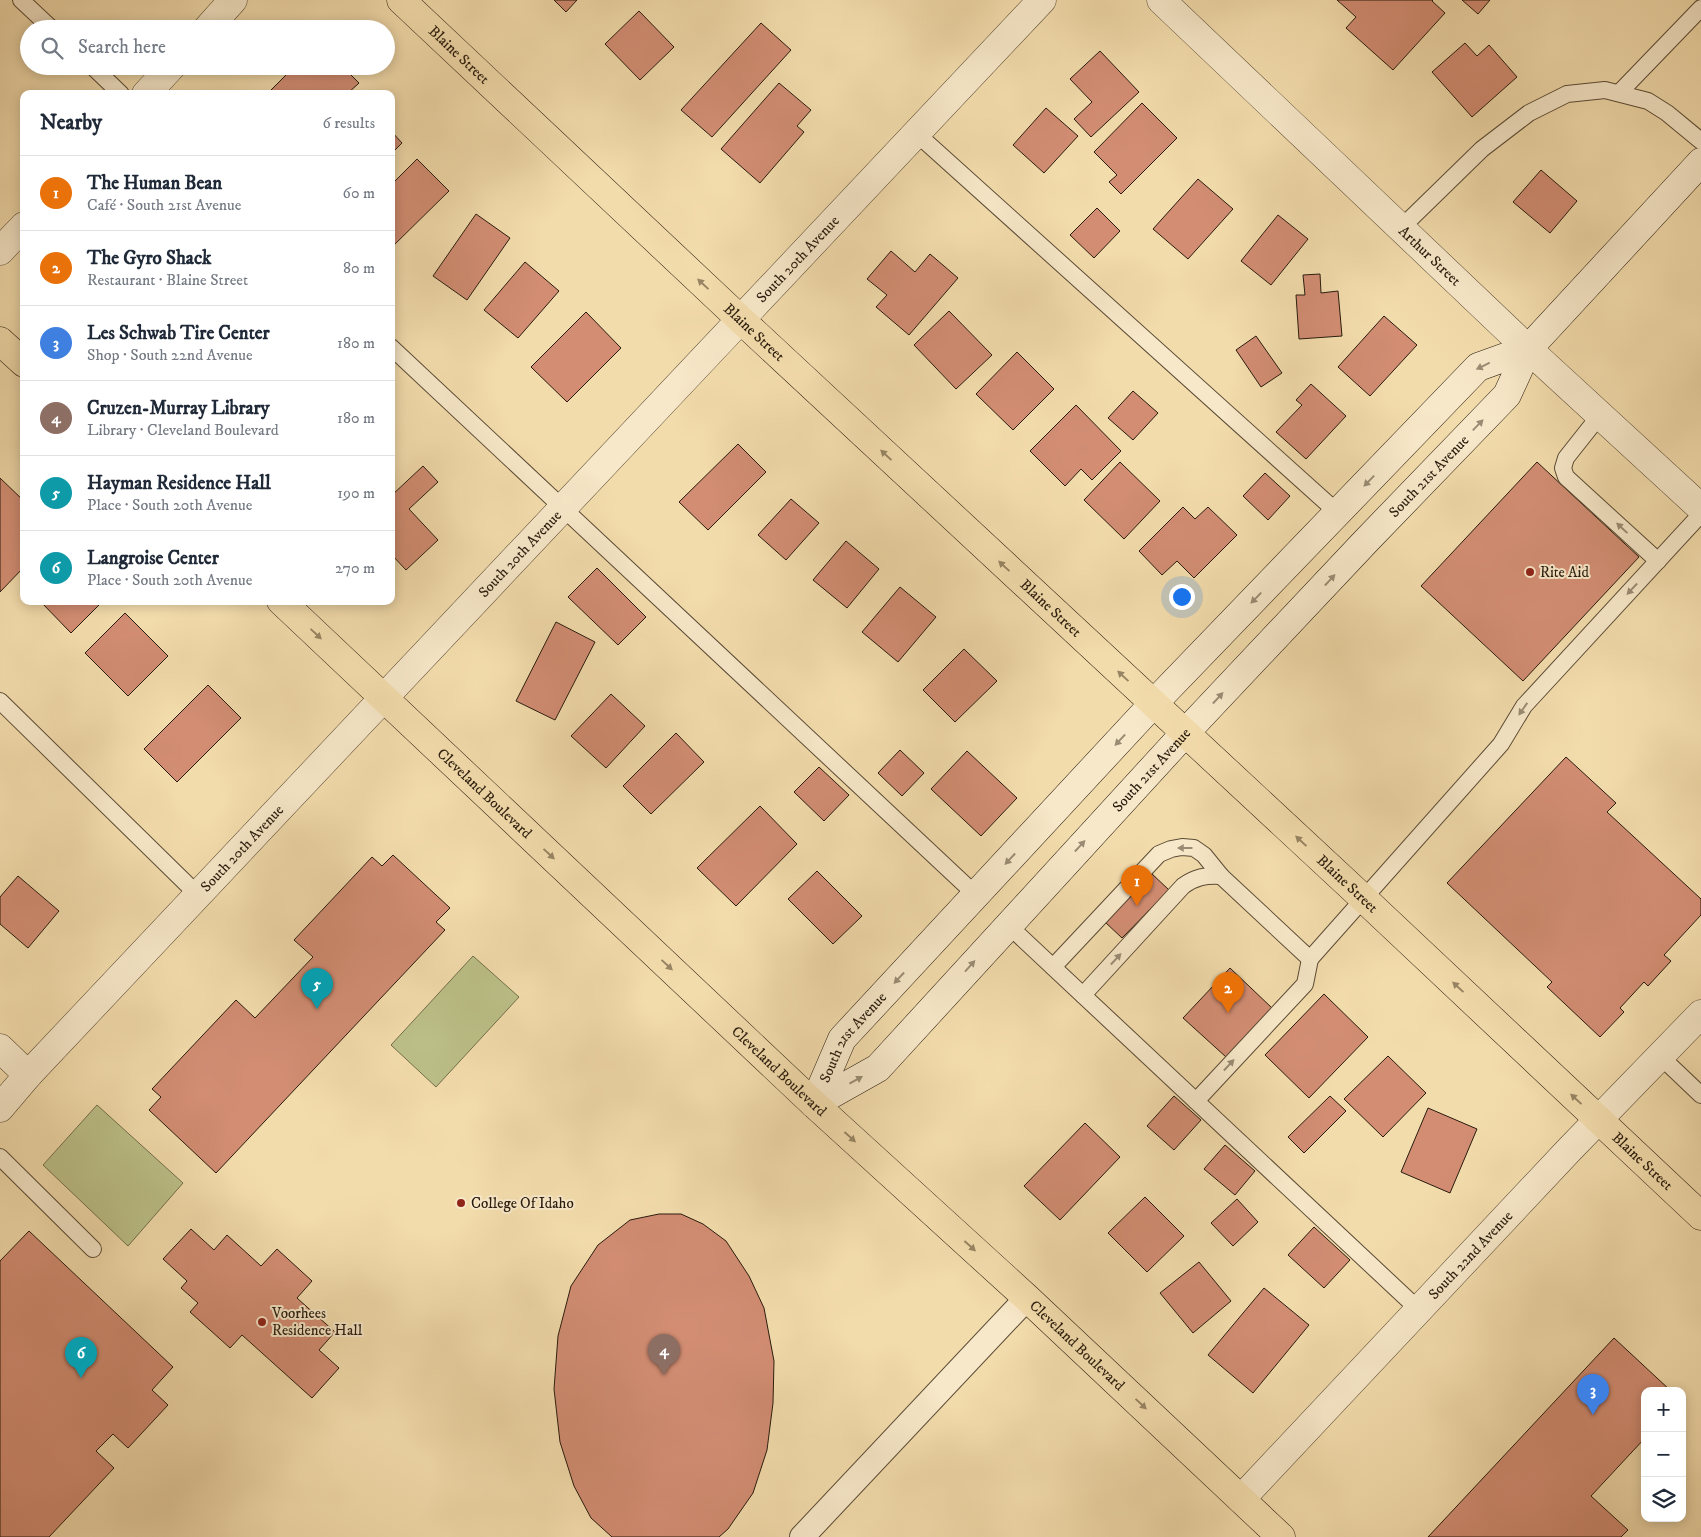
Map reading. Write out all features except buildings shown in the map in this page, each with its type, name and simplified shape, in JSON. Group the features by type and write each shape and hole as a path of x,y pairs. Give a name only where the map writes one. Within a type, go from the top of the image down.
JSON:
{"main road":[{"name":"Blaine Street","path":"401,0 1701,1216"},
{"path":"0,341 20,359"},
{"name":"Cleveland Boulevard","path":"285,605 814,1104 1027,1298 1281,1537"}],"street":[{"path":"215,20 234,0"},
{"name":"South 20th Avenue","path":"0,1108 28,1075 1042,0"},
{"name":"Arthur Street","path":"1161,0 1528,349 1701,508"},
{"path":"150,90 164,75"},
{"name":"South 21st Avenue","path":"814,1104 878,1068 1185,733 1507,395 1528,349 1701,162"},
{"path":"0,251 20,230"},
{"name":"South 21st Avenue","path":"814,1104 842,1039 1153,704 1478,367 1528,349"},
{"name":"South 22nd Avenue","path":"1241,1499 1598,1120 1701,1014"},
{"path":"0,1048 28,1075"},
{"path":"802,1537 1027,1298"}],"lane":[{"path":"21,0 42,20"},
{"path":"1618,93 1701,8"},
{"path":"101,75 117,90"},
{"path":"1401,228 1482,149 1529,113 1567,94 1605,90 1648,101 1667,113 1701,141"},
{"path":"916,133 1338,513"},
{"path":"395,351 976,895"},
{"path":"1600,415 1566,458 1563,468 1566,477 1658,561"},
{"path":"1196,1101 1305,984 1310,959 1501,744 1524,706 1701,514"},
{"path":"0,701 198,895"},
{"path":"1054,967 1159,854 1182,847 1194,848 1204,855 1221,876 1310,959"},
{"path":"1083,995 1183,886 1193,878 1221,876"},
{"path":"1008,925 1418,1310"},
{"path":"1660,1056 1700,1091"},
{"path":"0,1158 94,1249"}],"green space":[{"path":"473,956 519,997 436,1087 391,1045"},
{"path":"97,1105 183,1183 128,1246 43,1165"}],"place":[{"name":"Rite Aid","path":"1530,572"},
{"name":"The Human Bean","path":"1137,906"},
{"name":"Hayman Residence Hall","path":"317,1009"},
{"name":"The Gyro Shack","path":"1228,1013"},
{"name":"College Of Idaho","path":"461,1203"},
{"name":"Voorhees Residence Hall","path":"262,1322"},
{"name":"Cruzen-Murray Library","path":"664,1375"},
{"name":"Langroise Center","path":"81,1378"},
{"name":"Les Schwab Tire Center","path":"1593,1415"}]}
